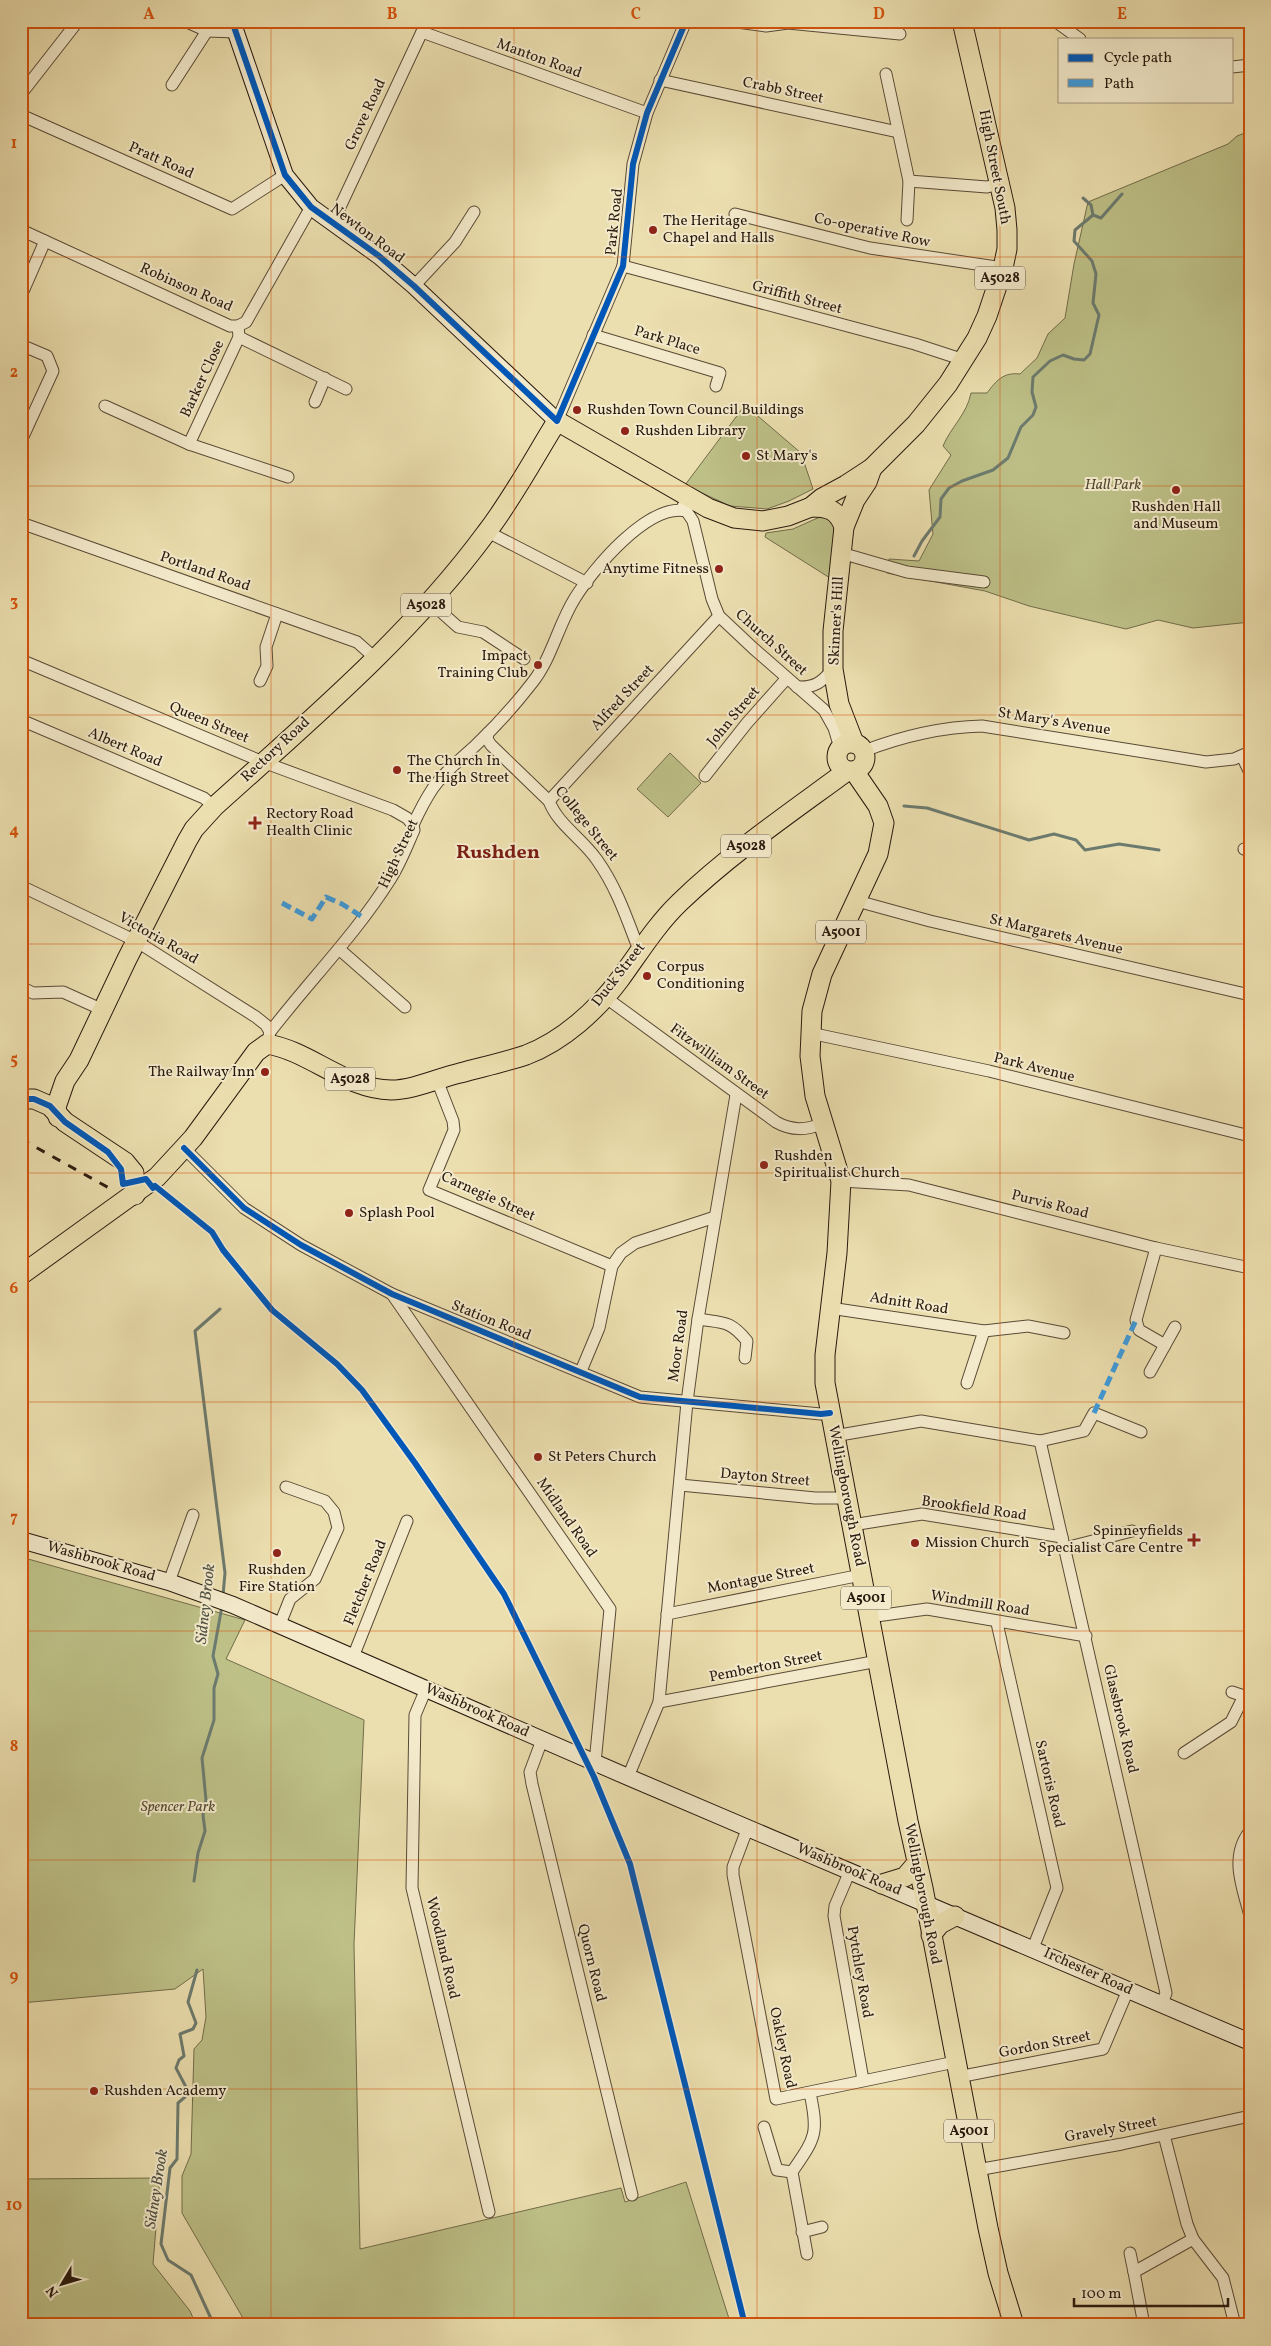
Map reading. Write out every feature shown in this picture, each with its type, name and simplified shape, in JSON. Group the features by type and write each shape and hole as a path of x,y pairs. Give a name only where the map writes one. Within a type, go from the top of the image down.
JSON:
{"main road":[{"name":"High Street South","path":"811,507 822,498 872,468 900,441 931,406 964,360 988,316 1003,268 1007,249 1007,230 965,22"},
{"name":"Newton Road","path":"234,27 285,175 311,207 379,256 414,286 557,421 668,484"},
{"name":"Rectory Road","path":"58,1117 56,1107 65,1082 79,1060 136,941 194,829 214,807 375,658 430,602 488,532 557,421"},
{"name":"Skinner's Hill","path":"853,747 839,704 833,669 833,630 844,527 855,500 867,482 872,468"},
{"name":"A5028","path":"668,484 708,508 734,518 763,521 788,516 811,507"},
{"path":"811,507 834,510 840,516 844,527"},
{"name":"A5028","path":"853,747 863,764 851,771 837,761 853,747"},
{"name":"Wellingborough Road","path":"851,771 878,806 884,822 878,854 822,974 812,1011 810,1033 812,1076 822,1124 841,1181 842,1196 824,1368 834,1436 976,2170 998,2273 1014,2325"},
{"name":"Duck Street","path":"269,1038 278,1046 371,1087 390,1090 402,1089 437,1080 532,1052 577,1024 605,997 664,919 700,885 754,840 851,771"},
{"name":"High Street","path":"21,1275 158,1177 164,1167 184,1148 256,1052 269,1038"},
{"path":"65,1082 22,1099 34,1109 47,1115 58,1117 108,1152 115,1154 126,1162 135,1195"},
{"path":"128,1171 151,1172 164,1167"},
{"path":"112,1209 123,1189 128,1171"},
{"name":"Washbrook Road","path":"21,1540 169,1582 280,1624 542,1740 925,1903"},
{"path":"882,1884 905,1877 912,1872 917,1863"},
{"name":"Irchester Road","path":"925,1903 1128,1990 1249,2039"},
{"path":"931,1935 940,1924 955,1916"}],"street":[{"path":"21,94 78,21"},
{"path":"185,21 207,31 234,27"},
{"name":"Grove Road","path":"333,222 427,21"},
{"name":"Park Road","path":"557,421 623,266 633,164 647,113 686,21"},
{"path":"730,21 766,26 788,23 900,34"},
{"path":"1055,21 1079,38"},
{"path":"172,85 207,31"},
{"name":"Manton Road","path":"422,32 647,113"},
{"path":"1234,67 1250,65"},
{"path":"886,74 909,181 907,220"},
{"name":"Crabb Street","path":"660,80 898,132"},
{"name":"Pratt Road","path":"21,115 232,209 285,175"},
{"path":"909,181 987,187 999,184"},
{"name":"Robinson Road","path":"21,230 238,331 246,322 311,207"},
{"path":"414,286 455,242 474,212"},
{"name":"Co-operative Row","path":"736,214 870,248 1003,268"},
{"path":"21,296 45,241"},
{"name":"Griffith Street","path":"623,266 915,344 964,360"},
{"path":"238,331 346,389"},
{"name":"Barker Close","path":"189,444 238,331"},
{"name":"Park Place","path":"592,335 720,373 716,386"},
{"path":"21,345 47,356 53,371 21,441"},
{"path":"315,402 325,378"},
{"path":"105,406 189,444 288,477"},
{"name":"Church Street","path":"668,484 689,516 712,599 720,616 824,710 853,747"},
{"path":"689,516 708,508"},
{"name":"High Street","path":"269,1038 339,949 392,877 414,830 413,824 434,787 452,766 511,709 541,671 574,600 617,545 649,521 676,509 689,516"},
{"name":"Portland Road","path":"21,523 357,642 375,658"},
{"path":"488,532 587,583"},
{"path":"841,553 907,572 984,582"},
{"path":"430,602 458,627 483,632 524,659"},
{"path":"260,682 266,666 266,647 277,614"},
{"name":"Alfred Street","path":"549,801 720,616"},
{"name":"Queen Street","path":"21,660 263,762 393,810 413,824"},
{"path":"797,687 808,687 818,684 833,669"},
{"name":"John Street","path":"705,776 747,722 787,678"},
{"name":"Albert Road","path":"21,720 204,798 214,807"},
{"name":"St Mary's Avenue","path":"853,747 922,731 955,726 982,726 1206,762 1246,754"},
{"name":"College Street","path":"488,733 487,739 497,752 549,801 553,811 596,857 613,883 639,950"},
{"path":"1246,754 1250,773"},
{"name":"Victoria Road","path":"21,886 136,941 256,1017 266,1025 269,1038"},
{"name":"St Margarets Avenue","path":"857,901 930,921 1250,995"},
{"path":"339,949 405,1007"},
{"path":"21,987 33,993 63,992 103,1010"},
{"name":"Fitzwilliam Street","path":"605,997 736,1095 776,1122 790,1129 811,1128 822,1124"},
{"name":"Park Avenue","path":"810,1033 989,1071 1250,1136"},
{"name":"Carnegie Street","path":"437,1080 453,1121 454,1130 429,1190 612,1266"},
{"name":"Moor Road","path":"628,1777 659,1702 687,1402 698,1319 736,1095"},
{"name":"Station Road","path":"184,1148 208,1170 234,1199 258,1218 301,1245 392,1294 640,1397 822,1414 830,1413"},
{"name":"Purvis Road","path":"841,1181 909,1185 1156,1248 1250,1268"},
{"path":"581,1371 599,1328 612,1266 621,1253 635,1243 715,1217"},
{"path":"1156,1248 1136,1320 1139,1330 1165,1345"},
{"name":"Midland Road","path":"392,1294 610,1609 595,1762"},
{"name":"Adnitt Road","path":"830,1308 984,1330 1028,1326 1064,1333"},
{"path":"698,1319 732,1324 737,1328 747,1341 745,1358"},
{"path":"1150,1372 1175,1327"},
{"path":"967,1383 984,1330"},
{"path":"834,1436 921,1421 1040,1441 1084,1430 1094,1413 1141,1432"},
{"name":"Glassbrook Road","path":"1040,1441 1166,1993 1162,2004"},
{"name":"Dayton Street","path":"680,1485 815,1498 846,1498"},
{"path":"280,1624 290,1599 315,1579 338,1528 334,1512 325,1501 286,1487"},
{"name":"Brookfield Road","path":"852,1526 922,1514 1064,1542"},
{"path":"169,1582 194,1515"},
{"name":"Fletcher Road","path":"353,1657 407,1521"},
{"path":"1064,1542 1132,1531"},
{"name":"Montague Street","path":"667,1614 861,1575"},
{"name":"Windmill Road","path":"869,1617 927,1609 997,1623 1086,1636"},
{"name":"Sartoris Road","path":"997,1623 1057,1888 1033,1948"},
{"name":"Pemberton Street","path":"659,1702 878,1661"},
{"name":"Woodland Road","path":"426,1689 415,1714 412,1888 489,2212"},
{"path":"1184,1753 1231,1722 1247,1697 1232,1692"},
{"name":"Quorn Road","path":"542,1740 530,1772 532,1784 632,2195"},
{"name":"Oakley Road","path":"748,1827 733,1867 733,1875 776,2099 863,2080 957,2070"},
{"path":"1250,1831 1243,1842 1238,1859 1250,1916"},
{"name":"Pytchley Road","path":"850,1871 835,1906 834,1916 863,2080"},
{"name":"Gordon Street","path":"957,2070 1103,2049 1128,1990"},
{"path":"807,2254 792,2172 813,2140 816,2120 810,2093"},
{"name":"Gravely Street","path":"976,2170 1164,2135 1250,2116"},
{"path":"764,2127 778,2170 792,2172"},
{"path":"1164,2135 1187,2224 1193,2238 1222,2278 1235,2325"},
{"path":"802,2232 822,2228"},
{"path":"1134,2272 1193,2238"},
{"path":"1130,2253 1144,2325"}],"green space":[{"name":"Hall Park","path":"1250,131 1250,622 1193,628 1158,620 1126,629 1029,606 985,591 887,573 889,559 919,561 933,534 929,490 951,455 943,446 966,407 971,393 987,393 1000,378 1009,374 1020,374 1037,358 1048,334 1065,318 1074,264 1088,202 1228,144 1237,136"},
{"path":"745,405 801,453 813,489 767,509 730,506 685,485"},
{"path":"822,516 833,520 837,527 830,578 765,537 766,533 793,529"},
{"path":"670,753 701,783 668,817 637,789"},
{"name":"Spencer Park","path":"21,1557 245,1620 226,1659 364,1720 354,1944 360,2249 621,2188 625,2202 686,2182 731,2325 247,2325 182,2213 182,2176 191,2154 194,2049 202,2040 206,2017 203,1969 175,1989 21,2003"},
{"path":"160,2178 153,2264 190,2311 196,2325 21,2325 21,2179"}],"waterway":[{"name":"Sidney Brook","path":"914,556 922,541 940,517 941,499 949,488 962,481 993,470 1008,458 1021,427 1033,415 1036,407 1032,392 1033,377 1050,361 1063,355 1084,360 1090,354 1099,315 1093,303 1096,274 1092,261 1074,241 1075,230 1093,215 1101,218 1122,194"},
{"path":"1083,198 1091,205 1093,215"},
{"path":"904,806 927,808 1029,840 1054,834 1076,840 1085,850 1119,844 1159,850"},
{"name":"Sidney Brook","path":"220,1309 195,1331 225,1573 223,1595"},
{"name":"Sidney Brook","path":"194,1881 198,1853 205,1831 203,1815 206,1800 202,1758 214,1720 214,1688 218,1674 213,1656 222,1606"},
{"name":"Sidney Brook","path":"197,1970 188,2002 196,2023 193,2029 180,2034 184,2056 179,2060 176,2068 187,2089 185,2097 178,2103 177,2159 170,2168 161,2244 168,2260 191,2275 214,2325"}],"railway":[{"path":"21,1139 109,1188"}],"marked path":[{"path":"282,903 312,919 326,897 342,904 364,918"},
{"path":"1094,1413 1136,1320"}],"cycle path":[{"path":"232,21 285,175 311,207 379,256 414,286 557,421 623,266 633,164 647,113 686,21"},
{"path":"21,1099 34,1099 50,1106 65,1122 108,1152 121,1169 123,1184 146,1179 153,1188 155,1186 212,1232 223,1250 272,1310 337,1364 362,1390 415,1463 504,1594 594,1777 630,1864 745,2325"},
{"path":"184,1148 244,1208 301,1245 392,1294 640,1397 821,1414 830,1413"}],"place":[{"name":"The Heritage Chapel and Halls","path":"653,230"},
{"name":"Rushden Town Council Buildings","path":"577,410"},
{"name":"Rushden Library","path":"625,431"},
{"name":"St Mary's","path":"746,456"},
{"name":"Rushden Hall and Museum","path":"1176,490"},
{"name":"Anytime Fitness","path":"719,569"},
{"name":"Impact Training Club","path":"538,665"},
{"name":"The Church In The High Street","path":"397,770"},
{"name":"Rectory Road Health Clinic","path":"255,823"},
{"name":"Corpus Conditioning","path":"647,976"},
{"name":"The Railway Inn","path":"265,1072"},
{"name":"Rushden Spiritualist Church","path":"764,1165"},
{"name":"Splash Pool","path":"349,1213"},
{"name":"St Peters Church","path":"538,1457"},
{"name":"Spinneyfields Specialist Care Centre","path":"1194,1540"},
{"name":"Mission Church","path":"915,1543"},
{"name":"Rushden Fire Station","path":"277,1553"},
{"name":"Rushden Academy","path":"94,2091"}],"district":[{"name":"Rushden","path":"498,853"}]}
